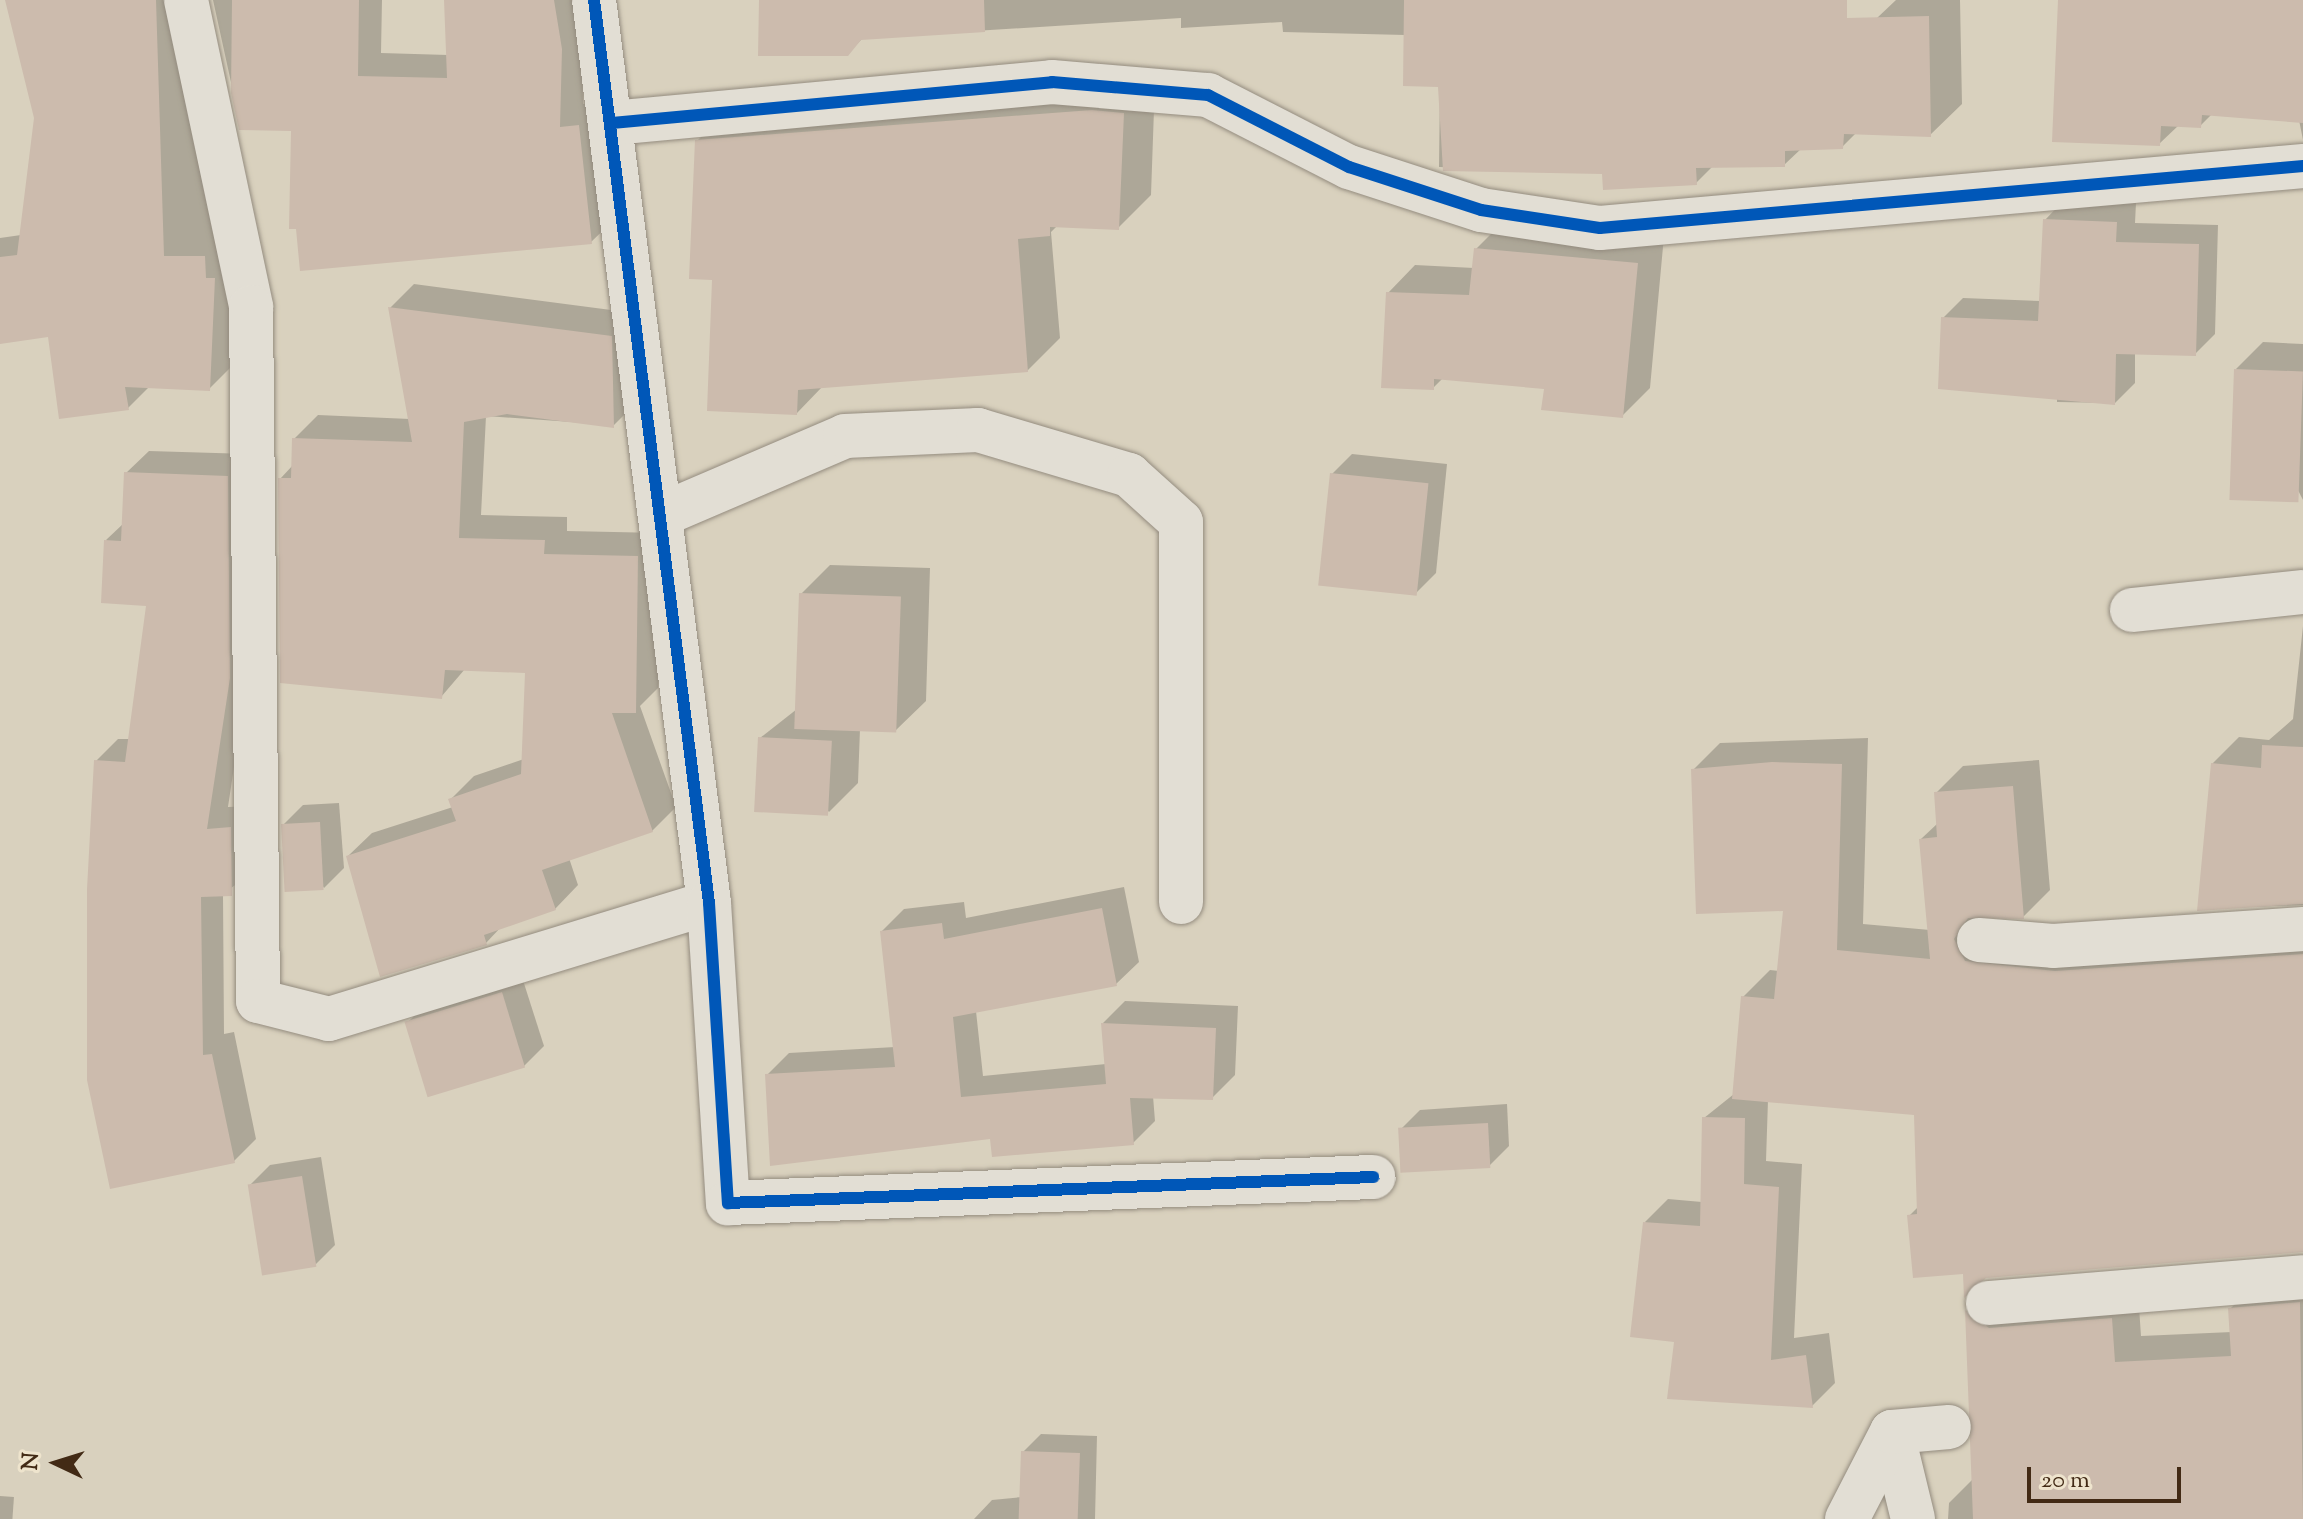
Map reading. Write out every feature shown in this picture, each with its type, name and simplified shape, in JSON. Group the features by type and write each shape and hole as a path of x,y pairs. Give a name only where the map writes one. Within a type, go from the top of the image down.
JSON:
{"street":[{"path":"186,0 251,307 258,1001 329,1019 709,903"},
{"path":"594,0 709,903 728,1203 1373,1177"},
{"path":"612,123 1052,82 1208,95 1349,167 1481,210 1600,228 2303,166"},
{"path":"661,515 845,436 978,430 1129,475 1181,522 1181,902"},
{"path":"2132,610 2303,592"},
{"path":"1979,940 2053,946 2303,929"},
{"path":"1988,1303 2303,1277"},
{"path":"1892,1432 1949,1427"},
{"path":"1847,1519 1892,1432"},
{"path":"1892,1432 1913,1519"}],"building":[{"path":"5,0 156,0 164,256 205,256 206,278 215,278 210,391 125,387 129,410 59,419 48,337 0,344 0,257 17,255 34,118"},
{"path":"232,0 359,0 358,76 447,78 444,0 554,0 562,49 560,127 579,125 592,244 300,271 296,229 289,229 291,131 239,130 231,93"},
{"path":"759,0 984,0 985,32 861,40 848,56 758,56"},
{"path":"1404,0 1847,0 1847,18 1929,16 1931,137 1844,134 1843,149 1785,151 1785,167 1696,168 1697,185 1603,190 1602,174 1443,171 1438,87 1403,86"},
{"path":"2058,0 2303,0 2303,123 2202,115 2201,128 2161,126 2160,146 2052,142"},
{"path":"1092,110 1124,113 1119,230 1050,227 1050,236 1018,239 1028,372 798,390 797,415 707,411 712,280 689,279 695,140"},
{"path":"2043,219 2117,222 2116,242 2199,244 2196,356 2116,354 2115,405 1938,389 1941,317 2038,321"},
{"path":"1474,248 1638,263 1623,418 1541,410 1544,389 1434,379 1434,390 1381,388 1386,292 1469,295"},
{"path":"388,307 612,336 614,428 507,414 464,422 459,538 545,540 544,554 638,556 636,713 612,713 653,832 542,870 556,910 484,935 487,945 380,977 346,856 456,821 448,799 521,774 525,673 445,670 442,699 280,683 278,478 291,478 292,438 412,442"},
{"path":"2234,369 2303,371 2298,502 2229,500"},
{"path":"124,472 228,476 230,678 207,829 231,827 232,896 201,897 203,1055 212,1054 235,1163 110,1189 87,1080 87,889 94,760 125,762 146,606 101,603 104,540 121,541"},
{"path":"1330,473 1428,483 1417,596 1318,585"},
{"path":"799,593 901,597 896,732 794,729"},
{"path":"758,737 832,741 828,816 754,812"},
{"path":"2262,745 2303,747 2303,904 2197,911 2211,763 2261,768"},
{"path":"1772,762 1842,764 1837,950 1930,959 1919,839 1937,837 1934,792 2013,786 2024,919 1968,918 1954,939 1965,961 2055,971 2303,954 2303,1252 1986,1278 1964,1298 1963,1274 1913,1278 1907,1215 1917,1214 1914,1115 1732,1099 1741,996 1774,999 1783,911 1696,914 1691,769"},
{"path":"320,822 324,890 285,892 281,824"},
{"path":"1102,908 1117,986 953,1017 961,1097 1106,1084 1101,1023 1216,1028 1213,1100 1130,1098 1134,1145 992,1157 990,1139 770,1166 765,1074 895,1067 880,931 942,923 944,939"},
{"path":"502,992 525,1068 428,1097 404,1022"},
{"path":"1702,1117 1745,1118 1744,1184 1779,1187 1771,1360 1806,1355 1813,1408 1667,1399 1674,1342 1630,1337 1643,1222 1700,1226"},
{"path":"1488,1123 1490,1168 1400,1173 1398,1128"},
{"path":"302,1176 316,1267 262,1275 248,1185"},
{"path":"2300,1302 2303,1519 1973,1519 1965,1310 1989,1328 2112,1318 2115,1362 2231,1356 2228,1308"},
{"path":"1021,1451 1080,1453 1078,1519 1019,1519"}],"cycle path":[{"path":"594,0 709,903 728,1203 1373,1177"},
{"path":"612,123 1052,82 1208,95 1349,167 1481,210 1600,228 2303,166"}]}
